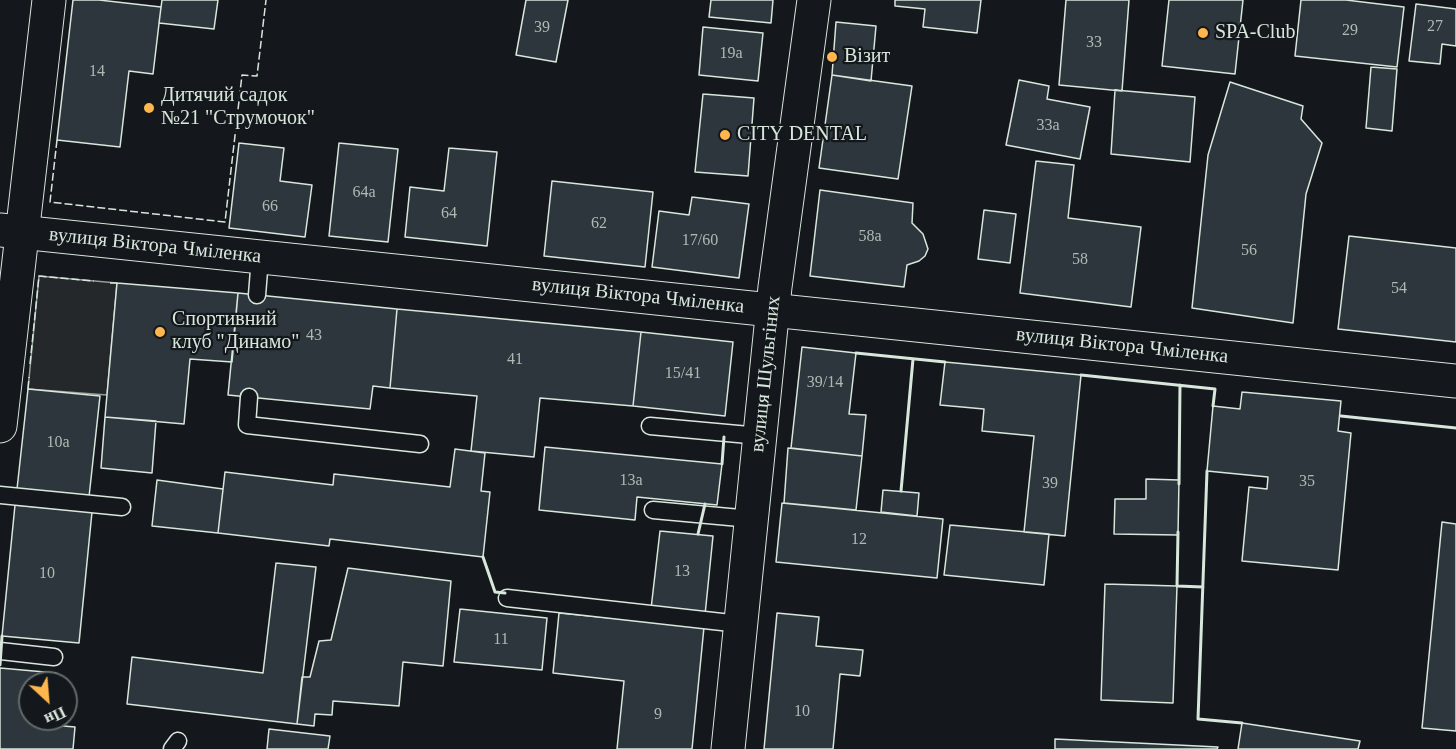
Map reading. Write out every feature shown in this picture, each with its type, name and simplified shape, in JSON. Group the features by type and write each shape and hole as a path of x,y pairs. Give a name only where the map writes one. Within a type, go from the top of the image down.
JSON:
{"street":[{"path":"0,426 11,231 49,0"},
{"name":"вулиця Шульгіних","path":"728,749 773,310 814,0"},
{"name":"вулиця Віктора Чміленка","path":"11,231 1456,381"}],"lane":[{"path":"257,295 260,258"},
{"path":"249,397 247,425 420,444"},
{"path":"650,426 760,436"},
{"path":"0,495 122,507"},
{"path":"653,510 751,519"},
{"path":"507,598 740,624"},
{"path":"0,651 54,657"}],"shaded area":[{"path":"39,276 117,283 107,395 28,389"}],"building":[{"path":"73,0 99,0 161,7 153,74 129,71 120,147 57,140"},
{"path":"162,0 218,0 214,29 159,23"},
{"path":"526,0 568,0 556,62 516,55"},
{"path":"711,0 773,0 771,23 709,17"},
{"path":"895,0 981,0 977,33 923,27 925,9 895,6"},
{"path":"1066,0 1129,0 1122,91 1059,85"},
{"name":"SPA-Club","path":"1169,0 1243,0 1235,74 1162,66"},
{"path":"1301,0 1346,0 1404,7 1397,67 1295,56"},
{"path":"1416,4 1456,9 1456,46 1442,44 1440,64 1409,61"},
{"path":"836,22 876,26 871,81 832,75"},
{"path":"703,27 763,33 758,81 699,75"},
{"path":"1371,67 1397,69 1392,131 1366,128"},
{"path":"832,75 912,86 898,179 819,168"},
{"path":"1019,80 1049,86 1047,99 1090,107 1080,159 1006,145"},
{"path":"1230,82 1303,106 1301,119 1322,143 1306,194 1293,323 1192,308 1208,155"},
{"path":"1115,90 1195,97 1190,162 1111,154"},
{"name":"CITY DENTAL","path":"703,94 754,98 748,176 695,172"},
{"path":"239,143 284,148 280,181 312,185 305,237 229,228"},
{"path":"339,143 398,149 388,242 329,236"},
{"path":"449,148 497,152 487,246 405,237 410,187 444,191"},
{"path":"1036,161 1074,165 1068,218 1141,227 1131,307 1020,293"},
{"path":"552,181 653,192 645,267 544,256"},
{"path":"820,190 913,203 912,223 923,234 928,249 919,261 907,265 904,287 810,276"},
{"path":"692,197 749,204 739,278 652,267 659,211 689,215"},
{"path":"984,210 1016,214 1010,263 978,259"},
{"path":"1349,236 1456,248 1456,342 1338,329"},
{"path":"117,283 238,293 232,362 190,359 184,424 105,417"},
{"path":"238,293 397,309 390,388 373,386 370,409 228,395"},
{"path":"397,309 641,332 633,406 540,398 534,457 471,451 477,396 390,388"},
{"path":"641,332 733,342 725,416 633,406"},
{"path":"802,347 856,353 849,414 866,415 862,456 791,448"},
{"path":"945,362 1081,375 1065,536 1024,532 1034,436 982,431 984,409 940,405"},
{"path":"28,389 100,396 89,497 17,489"},
{"path":"1242,392 1341,401 1338,431 1351,433 1338,570 1242,561 1249,487 1267,489 1268,477 1207,471 1213,406 1240,409"},
{"path":"105,417 156,421 152,473 101,468"},
{"path":"545,447 722,464 717,505 637,497 635,520 539,510"},
{"path":"788,448 862,456 856,510 784,503"},
{"path":"455,449 485,453 481,491 490,492 483,557 330,539 329,546 218,533 225,472 333,485 334,474 450,487"},
{"path":"1146,479 1179,480 1178,535 1114,534 1115,499 1146,499"},
{"path":"157,480 223,489 218,533 152,526"},
{"path":"883,490 919,493 917,516 881,512"},
{"path":"782,503 943,519 937,578 776,562"},
{"path":"15,505 92,512 79,643 2,636"},
{"path":"1442,522 1456,524 1456,731 1422,728"},
{"path":"950,525 1049,534 1044,585 944,575"},
{"path":"660,531 713,536 705,615 651,609"},
{"path":"276,563 316,567 297,724 127,704 132,657 263,673"},
{"path":"348,568 451,581 443,666 403,662 399,706 333,701 332,715 315,714 314,726 297,724 302,677 310,677 319,641 331,640"},
{"path":"1105,584 1177,586 1173,703 1101,700"},
{"path":"460,609 547,618 542,670 454,662"},
{"path":"559,613 704,627 692,749 617,749 624,681 553,673"},
{"path":"777,613 819,617 816,646 863,650 860,676 840,674 833,749 764,749"},
{"path":"0,668 34,671 18,671 18,731 75,731 73,749 0,749"},
{"path":"1242,723 1360,741 1358,749 1238,749"},
{"path":"269,729 330,736 328,749 267,749"},
{"path":"1055,739 1218,747 1217,749 1055,749"}],"fence":[{"path":"57,140 50,202 225,222 242,75 257,76 266,0"},
{"path":"30,364 39,276 94,281"},
{"path":"110,283 117,283"},
{"path":"28,389 29,377"}],"wall":[{"path":"856,353 945,362"},
{"path":"901,491 913,359"},
{"path":"1081,375 1215,389 1213,406"},
{"path":"1179,484 1180,385"},
{"path":"1341,416 1456,428"},
{"path":"722,464 724,437"},
{"path":"1207,471 1198,719 1242,723"},
{"path":"698,534 705,504"},
{"path":"1178,532 1177,586 1203,587"},
{"path":"483,557 495,592 505,593"},
{"path":"0,665 2,636"}],"place":[{"name":"SPA-Club","path":"1203,33"},
{"name":"Візит","path":"832,57"},
{"name":"Дитячий садок №21 \"Струмочок\"","path":"149,108"},
{"name":"CITY DENTAL","path":"725,135"},
{"name":"Спортивний клуб \"Динамо\"","path":"160,332"}]}
